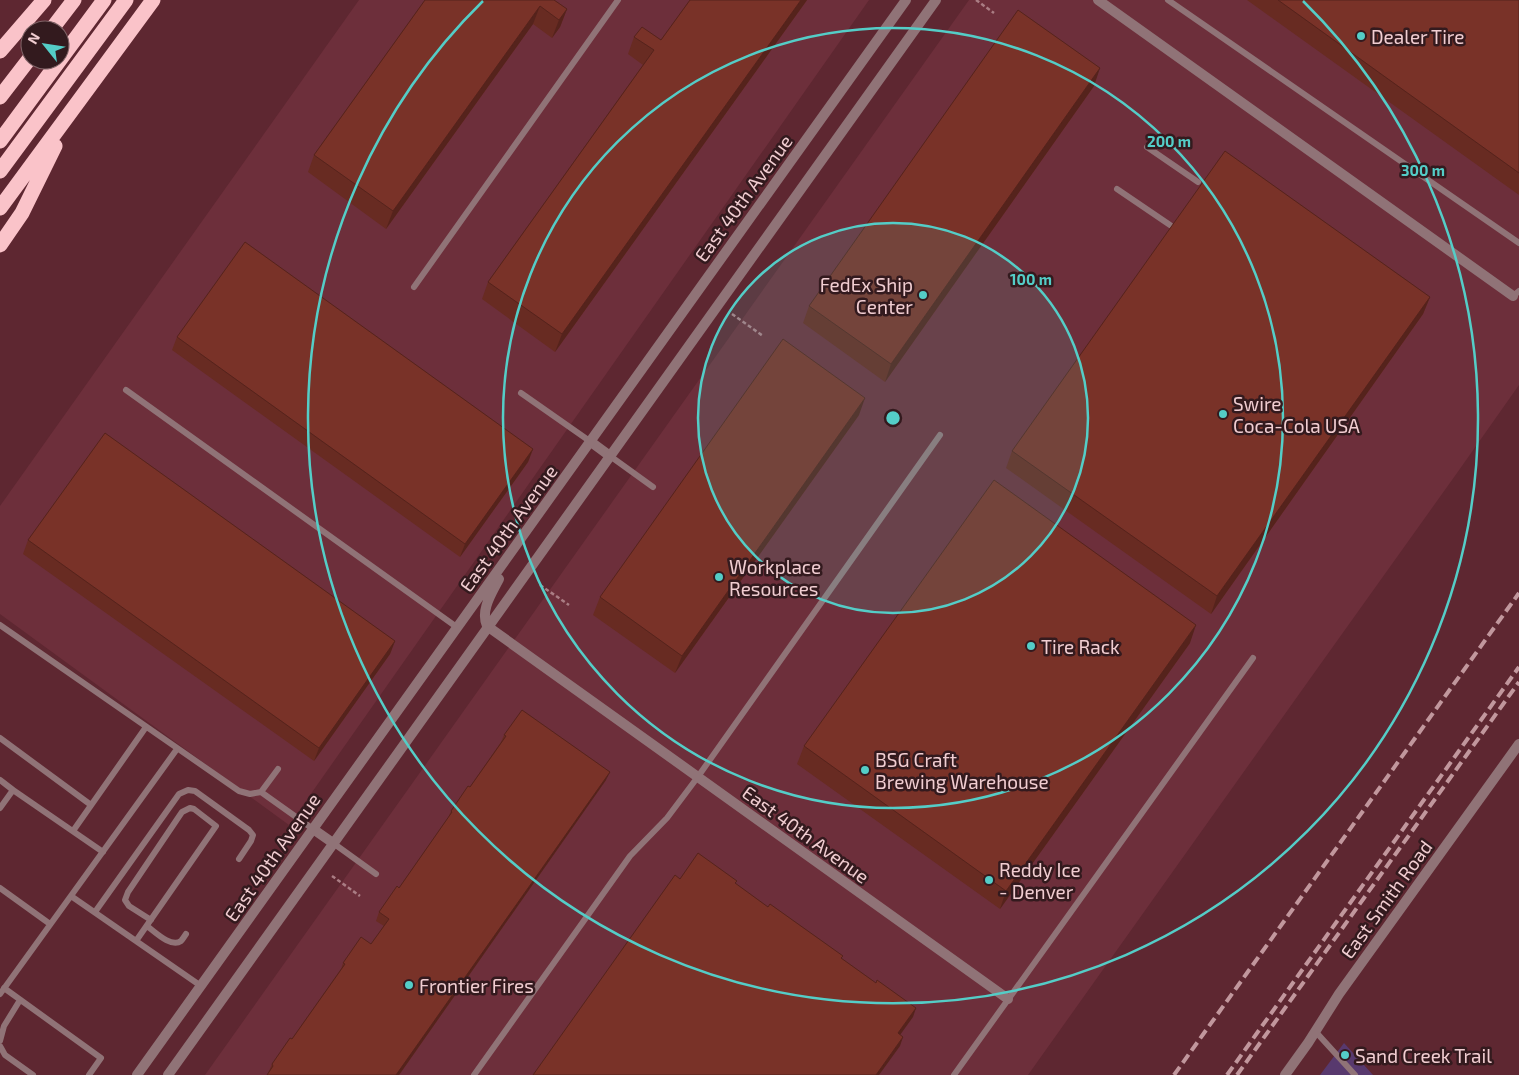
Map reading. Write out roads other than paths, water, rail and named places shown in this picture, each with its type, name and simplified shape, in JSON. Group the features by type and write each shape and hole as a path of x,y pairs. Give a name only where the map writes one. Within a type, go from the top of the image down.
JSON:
{"highway":[{"path":"0,52 44,0"},
{"path":"59,20 74,0"},
{"path":"0,141 104,0"},
{"path":"0,171 126,0"},
{"path":"0,208 153,0"},
{"path":"0,97 21,70"},
{"path":"0,245 22,213 72,111"}],"street":[{"name":"East 40th Avenue","path":"138,1075 906,0"},
{"path":"168,1075 936,0"},
{"path":"1098,0 1516,293"},
{"path":"591,442 610,456"},
{"path":"487,626 484,617 488,601 513,551"},
{"name":"East 40th Avenue","path":"487,626 1008,999"},
{"name":"East Smith Road","path":"1285,1075 1339,994 1519,744"},
{"path":"313,829 333,843"}],"lane":[{"path":"414,286 618,0"},
{"path":"1168,0 1519,243"},
{"path":"1147,147 1198,182"},
{"path":"1117,189 1170,225"},
{"path":"126,390 458,628"},
{"path":"521,393 591,442"},
{"path":"474,1075 630,856 667,818 697,778 940,435"},
{"path":"610,456 653,487"},
{"path":"0,625 239,792 250,794 262,792 313,829"},
{"path":"954,1075 1252,658"},
{"path":"73,831 146,727"},
{"path":"0,738 92,805"},
{"path":"89,1075 101,1058 20,1000 2,991 177,749"},
{"path":"262,792 278,769"},
{"path":"0,780 103,852"},
{"path":"0,808 13,790"},
{"path":"95,912 179,794 188,790 194,791 253,834 251,842 238,859"},
{"path":"136,941 149,923 216,826 190,808 182,812 128,892 125,900 129,906 149,923 170,942 175,943 186,934"},
{"path":"333,843 376,874"},
{"path":"0,888 50,924"},
{"path":"71,896 201,986"},
{"path":"0,1041 4,1026 20,1000"},
{"path":"1315,1031 1355,1075"},
{"path":"0,1046 5,1055 32,1075"}],"railway":[{"path":"1174,1075 1519,593"},
{"path":"1227,1075 1519,667"},
{"path":"1237,1075 1519,682"}],"place":[{"name":"Dealer Tire","path":"1361,36"},
{"name":"FedEx Ship Center","path":"923,295"},
{"name":"Swire Coca-Cola USA","path":"1223,414"},
{"name":"Workplace Resources","path":"719,577"},
{"name":"Tire Rack","path":"1031,646"},
{"name":"BSG Craft Brewing Warehouse","path":"865,770"},
{"name":"Reddy Ice - Denver","path":"989,880"},
{"name":"Frontier Fires","path":"409,985"},
{"name":"Sand Creek Trail","path":"1345,1055"}]}
